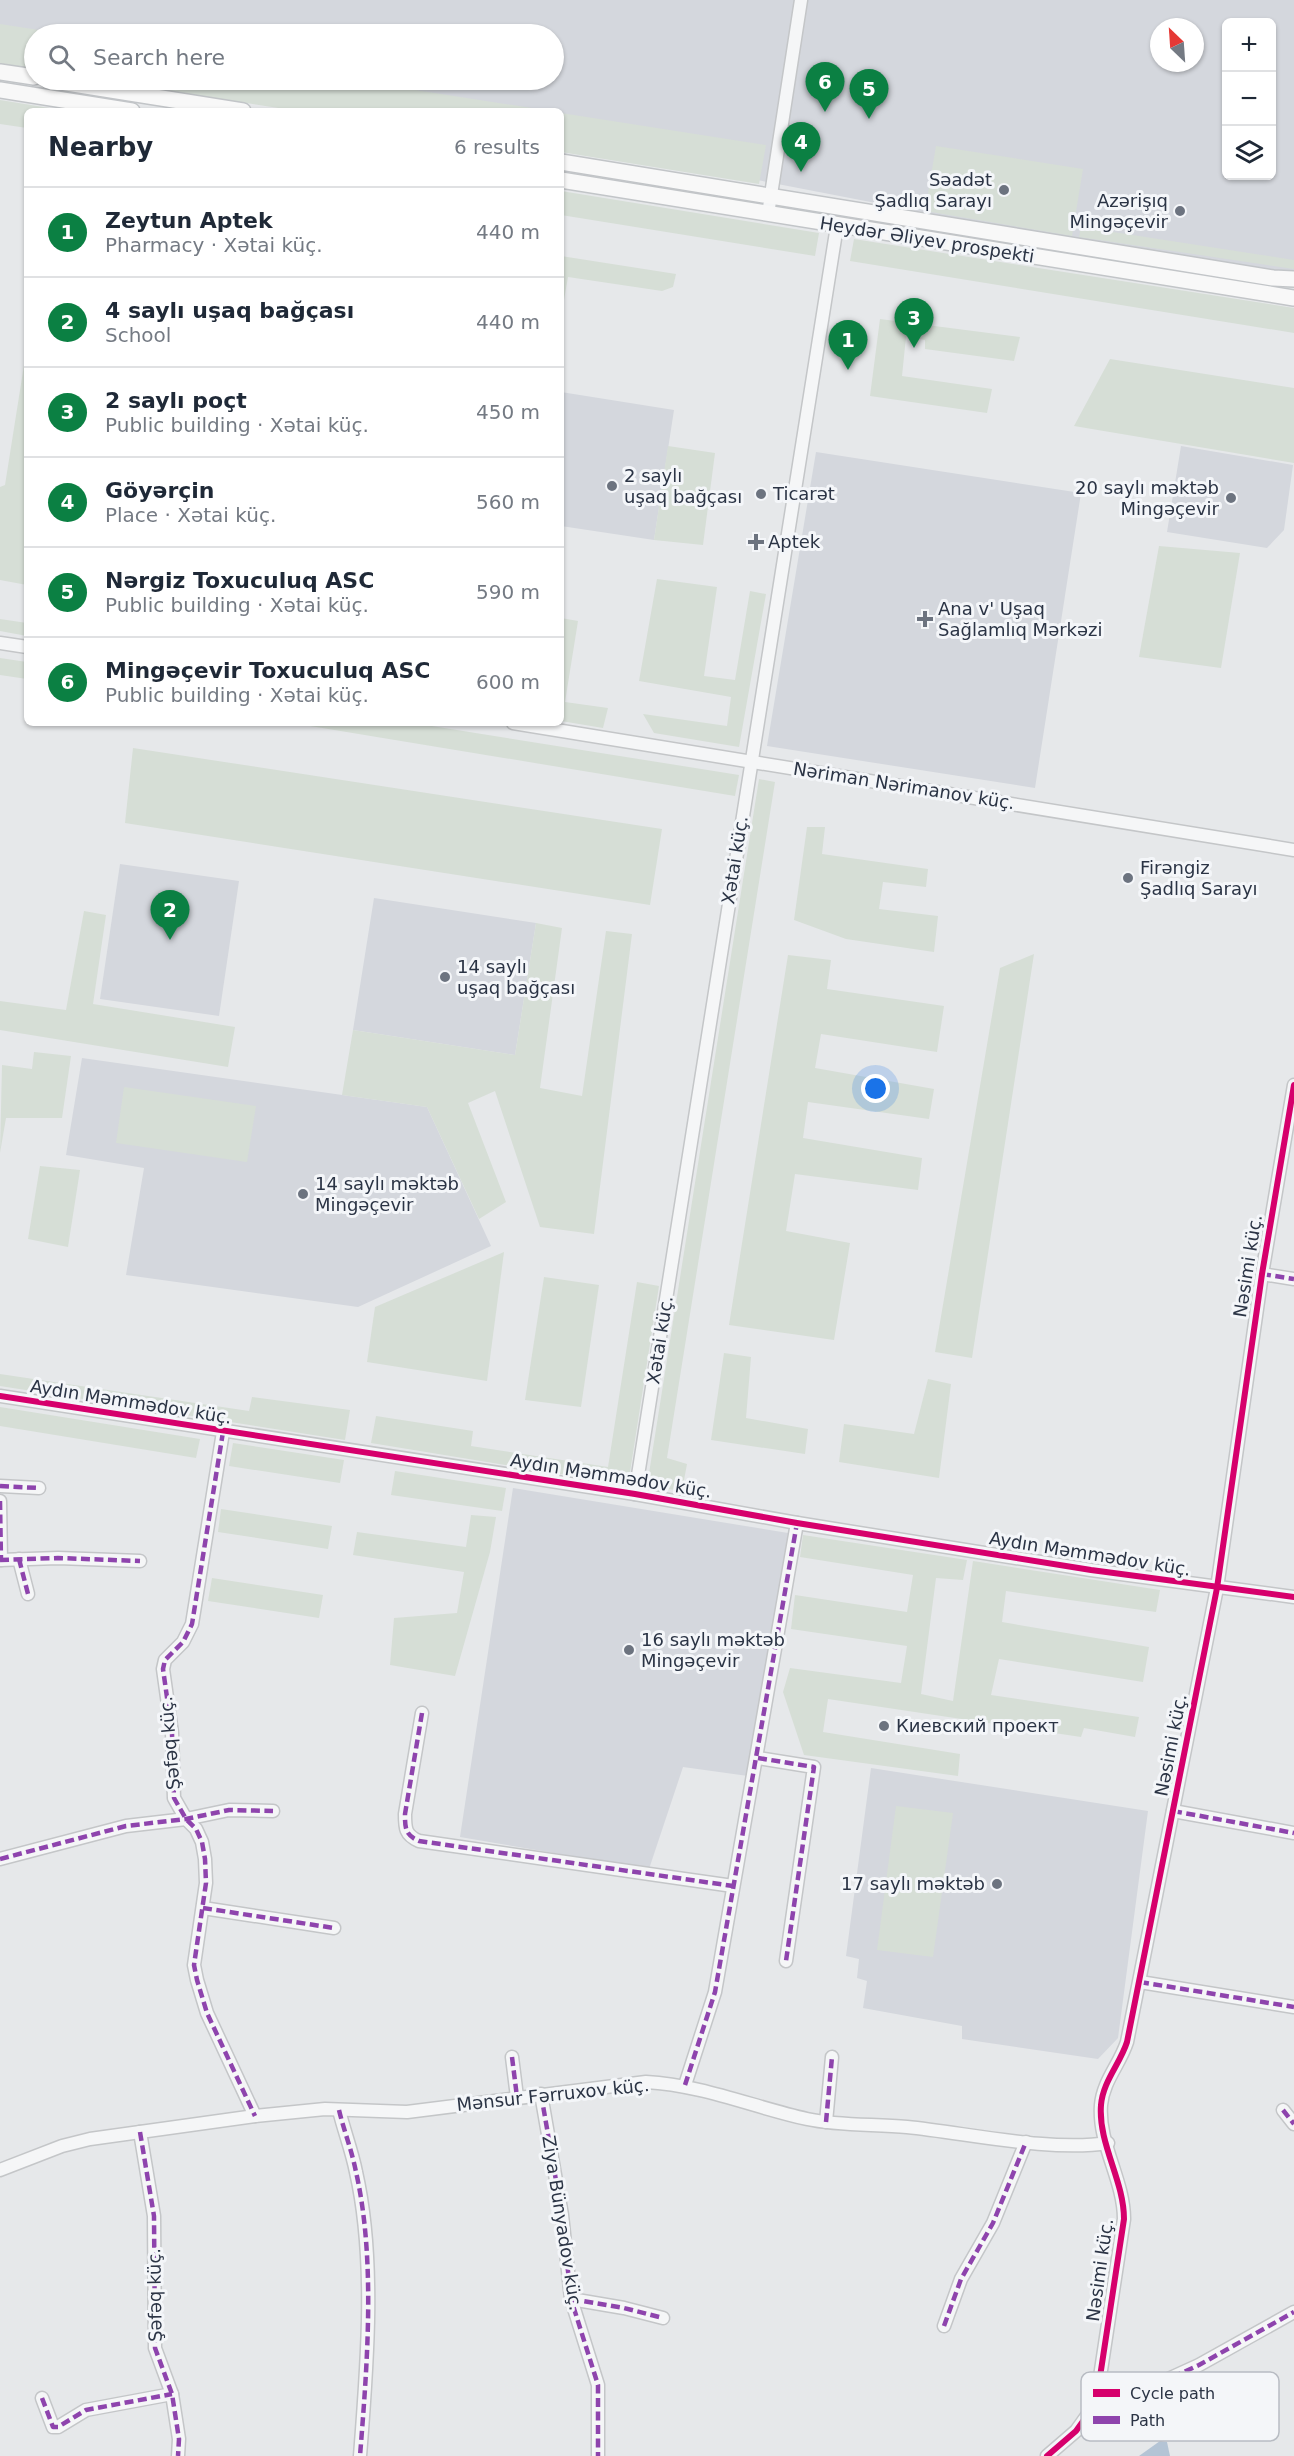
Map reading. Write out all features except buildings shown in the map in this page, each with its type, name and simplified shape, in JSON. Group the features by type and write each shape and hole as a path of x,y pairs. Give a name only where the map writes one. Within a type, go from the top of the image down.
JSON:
{"main road":[{"path":"0,72 24,76"},
{"path":"0,90 113,108"},
{"path":"111,90 224,108"},
{"name":"Heydər Əliyev prospekti","path":"564,162 1294,279"},
{"name":"Heydər Əliyev prospekti","path":"564,180 1294,298"}],"street":[{"path":"768,214 801,0"},
{"name":"Xətai küç.","path":"635,1494 837,226"},
{"path":"0,643 24,647"},
{"name":"Nəriman Nərimanov küç.","path":"532,726 1294,850"},
{"name":"Nəsimi küç.","path":"1101,2372 1124,2219 1122,2193 1102,2120 1103,2094 1125,2049 1217,1588 1262,1274 1294,1085"},
{"path":"1262,1274 1294,1279"},
{"name":"Aydın Məmmədov küç.","path":"0,1396 635,1494 797,1523 1217,1588 1294,1597"},
{"name":"Şəfəq küç.","path":"223,1432 192,1624 183,1642 165,1660 162,1669 172,1733 174,1798 186,1819 196,1829 202,1842 206,1883 194,1965 197,1980 207,2013 255,2116"},
{"path":"0,1486 39,1488"},
{"path":"0,1501 0,1560 140,1561"},
{"path":"685,2085 715,1992 758,1758 797,1523"},
{"path":"20,1559 28,1594"},
{"path":"422,1713 405,1814 405,1829 410,1837 419,1841 733,1886"},
{"path":"758,1758 814,1767 786,1961"},
{"path":"0,1859 100,1832 229,1810 273,1811"},
{"path":"1173,1811 1294,1833"},
{"path":"203,1908 334,1928"},
{"path":"1140,1982 1294,2007"},
{"path":"512,2057 517,2097"},
{"path":"826,2122 832,2057"},
{"name":"Mənsur Fərruxov küç.","path":"0,2170 62,2146 255,2116 339,2110 406,2112 624,2084 685,2085 765,2109 826,2122 893,2126 1026,2142 1082,2146 1108,2143"},
{"name":"Ziya Bünyadov küç.","path":"541,2094 562,2215 571,2299 598,2385 598,2456"},
{"path":"339,2110 356,2172 364,2233 367,2292 366,2390 360,2456"},
{"path":"1283,2110 1294,2124"},
{"name":"Şəfəq küç.","path":"140,2133 154,2216 155,2348 172,2394 179,2439 178,2456"},
{"path":"944,2326 961,2278 993,2223 1026,2142"},
{"path":"571,2299 624,2308 663,2318"},
{"path":"1182,2372 1294,2313"},
{"path":"42,2398 50,2424 58,2427 86,2410 172,2394"},
{"path":"1047,2456 1081,2424"}],"shaded area":[{"path":"0,0 1294,0 1294,284 564,143 564,108 387,108 293,90 564,90 564,24 24,24 24,33 0,33"},
{"path":"0,24 24,28 24,68 0,64"},
{"path":"162,90 416,90 532,108 279,108"},
{"path":"0,100 49,108 24,108 24,128 0,124"},
{"path":"564,113 766,145 759,184 564,152"},
{"name":"Səadət Şadlıq Sarayı","path":"936,146 1083,169 1072,236 925,211"},
{"path":"564,191 819,233 815,256 564,215"},
{"path":"1081,227 1294,260 1294,269 1079,237"},
{"path":"854,239 1294,308 1294,333 850,261"},
{"path":"564,256 676,274 673,287 662,291 568,277 564,300"},
{"path":"880,319 1020,337 1014,361 925,349 925,340 906,337 902,376 992,389 987,413 870,396"},
{"path":"1110,359 1294,388 1294,463 1074,426"},
{"path":"24,365 24,584 0,580 0,487 5,485"},
{"name":"2 saylı uşaq bağçası","path":"564,392 674,410 654,540 564,526"},
{"path":"668,446 715,453 703,545 654,540"},
{"name":"20 saylı məktəb Mingəçevir","path":"1181,446 1293,465 1284,530 1267,548 1167,532"},
{"name":"Ana v' Uşaq Sağlamlıq Mərkəzi","path":"816,452 1081,493 1035,788 767,746"},
{"path":"1159,546 1240,553 1221,668 1139,657"},
{"path":"657,579 717,587 704,676 735,680 750,591 766,594 739,747 654,733 643,714 727,726 731,697 639,681"},
{"path":"0,619 24,623 24,635 0,631"},
{"path":"564,619 578,621 565,702 608,708 603,728 564,722"},
{"path":"0,658 24,662 24,679 0,675"},
{"path":"310,726 432,726 739,775 735,796"},
{"path":"133,748 662,829 650,905 125,823"},
{"path":"759,779 775,782 667,1458 687,1464 682,1491 647,1486"},
{"path":"807,827 825,827 822,854 928,869 926,887 883,882 879,909 938,916 934,952 846,939 794,920"},
{"path":"120,864 239,881 219,1016 100,999"},
{"name":"14 saylı uşaq bağçası","path":"374,898 536,923 515,1055 353,1030"},
{"path":"84,911 106,915 93,1004 235,1027 228,1067 0,1030 0,1001 66,1010"},
{"path":"536,923 562,928 540,1088 582,1096 606,931 632,934 594,1234 540,1227 495,1091 468,1103 506,1202 479,1219 427,1107 342,1095 353,1030 515,1055"},
{"path":"1034,954 972,1358 935,1352 1000,968"},
{"path":"788,955 831,960 827,989 944,1006 937,1052 821,1034 815,1068 934,1089 929,1119 808,1102 803,1138 922,1158 918,1190 795,1174 786,1231 850,1243 834,1340 729,1325"},
{"path":"34,1052 71,1056 62,1118 6,1118 0,1153 2,1065 32,1069"},
{"name":"14 saylı məktəb Mingəçevir","path":"82,1058 427,1107 491,1246 358,1307 126,1275 144,1168 66,1155"},
{"path":"124,1087 256,1106 247,1162 116,1143"},
{"path":"40,1166 80,1170 68,1247 28,1239"},
{"path":"504,1252 487,1381 367,1362 375,1307"},
{"path":"544,1277 599,1285 581,1407 525,1400"},
{"path":"637,1282 659,1286 628,1485 371,1443 376,1416 473,1431 471,1446 608,1467"},
{"path":"724,1353 751,1357 746,1418 808,1429 805,1454 711,1440"},
{"path":"0,1374 249,1411 252,1397 350,1410 345,1440 0,1386"},
{"path":"928,1379 951,1384 939,1478 839,1462 844,1424 914,1434"},
{"path":"0,1407 200,1439 196,1458 0,1426"},
{"path":"233,1443 344,1460 340,1483 229,1466"},
{"path":"395,1471 506,1488 502,1511 391,1495"},
{"name":"16 saylı məktəb Mingəçevir","path":"513,1488 788,1533 748,1776 683,1767 649,1869 460,1837"},
{"path":"221,1509 332,1526 328,1549 218,1532"},
{"path":"471,1515 496,1517 490,1552 455,1676 390,1665 394,1618 457,1613 464,1572 353,1555 357,1532 466,1547"},
{"path":"803,1535 967,1560 963,1580 936,1578 921,1694 953,1701 973,1561 1160,1590 1156,1612 1006,1591 1002,1622 1149,1647 1143,1682 999,1659 991,1695 1139,1717 1135,1737 1084,1728 1081,1737 828,1699 823,1732 960,1754 958,1776 804,1755 783,1692 790,1668 901,1683 907,1646 791,1629 795,1595 907,1612 913,1575 800,1557"},
{"path":"212,1578 323,1595 319,1618 208,1601"},
{"name":"17 saylı məktəb","path":"871,1768 1148,1811 1118,2038 1098,2059 962,2039 962,2026 863,2008 867,1981 857,1978 859,1959 846,1956"},
{"path":"896,1806 953,1813 933,1957 877,1950"}],"water":[{"path":"1160,2441 1167,2442 1170,2456 1139,2456"}],"marked path":[{"path":"1262,1274 1294,1279"},
{"path":"223,1432 192,1624 183,1642 165,1660 163,1669 172,1733 174,1798 186,1819 196,1829 202,1842 205,1859 206,1883 194,1965 197,1980 207,2013 255,2116"},
{"path":"0,1486 39,1488"},
{"path":"0,1501 1,1560"},
{"path":"685,2085 715,1992 797,1523"},
{"path":"0,1560 58,1558 140,1561"},
{"path":"19,1559 28,1594"},
{"path":"422,1713 405,1814 407,1830 414,1839 733,1886"},
{"path":"758,1758 814,1767 786,1961"},
{"path":"0,1859 126,1826 186,1819 229,1810 273,1811"},
{"path":"1173,1811 1294,1833"},
{"path":"203,1908 334,1928"},
{"path":"1140,1982 1294,2007"},
{"path":"512,2057 517,2097"},
{"path":"826,2122 832,2057"},
{"path":"541,2094 562,2215 571,2299 598,2385 598,2456"},
{"path":"339,2110 356,2172 366,2241 367,2350 360,2456"},
{"path":"1283,2110 1294,2124"},
{"path":"140,2132 154,2216 155,2348 172,2394 179,2439 178,2456"},
{"path":"944,2326 961,2279 993,2223 1026,2142"},
{"path":"571,2299 624,2308 663,2318"},
{"path":"1184,2372 1294,2312"},
{"path":"42,2398 53,2427 58,2427 86,2410 172,2394"}],"cycle path":[{"path":"1101,2372 1124,2219 1120,2190 1103,2134 1102,2096 1127,2042 1217,1588 1262,1274 1294,1085"},
{"path":"0,1396 635,1494 797,1523 1091,1570 1294,1597"},
{"path":"1047,2456 1081,2424"}],"place":[{"name":"Mingəçevir Toxuculuq ASC","path":"825,112"},
{"name":"Nərgiz Toxuculuq ASC","path":"869,119"},
{"name":"Göyərçin","path":"801,172"},
{"name":"Səadət Şadlıq Sarayı","path":"1004,190"},
{"name":"Azərişıq Mingəçevir","path":"1180,211"},
{"name":"2 saylı poçt","path":"914,348"},
{"name":"Zeytun Aptek","path":"848,370"},
{"name":"2 saylı uşaq bağçası","path":"612,486"},
{"name":"Ticarət","path":"761,494"},
{"name":"20 saylı məktəb Mingəçevir","path":"1231,498"},
{"name":"Aptek","path":"756,542"},
{"name":"Ana v' Uşaq Sağlamlıq Mərkəzi","path":"925,619"},
{"name":"Firəngiz Şadlıq Sarayı","path":"1128,878"},
{"name":"4 saylı uşaq bağçası","path":"170,940"},
{"name":"14 saylı uşaq bağçası","path":"445,977"},
{"name":"14 saylı məktəb Mingəçevir","path":"303,1194"},
{"name":"16 saylı məktəb Mingəçevir","path":"629,1650"},
{"name":"Киевский проект","path":"884,1726"},
{"name":"17 saylı məktəb","path":"997,1884"}]}
